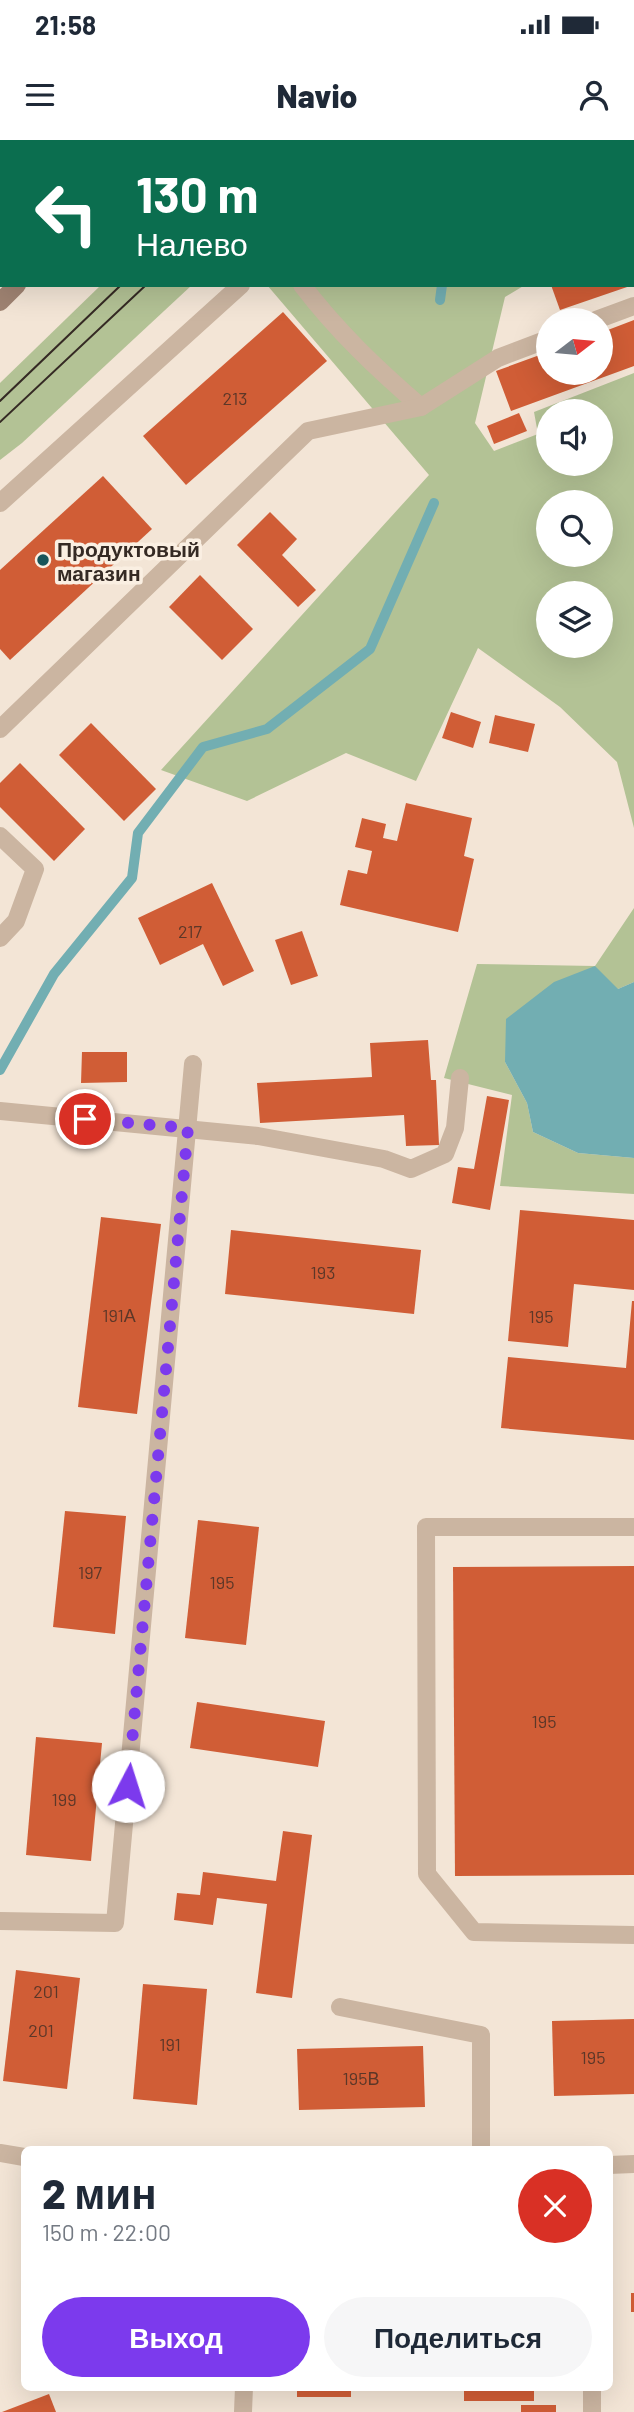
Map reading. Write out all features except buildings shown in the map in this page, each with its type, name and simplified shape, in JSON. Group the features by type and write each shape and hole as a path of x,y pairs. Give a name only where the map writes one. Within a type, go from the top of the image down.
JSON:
{"main road":[{"path":"0,302 15,287"}],"street":[{"path":"0,503 239,287"},
{"path":"304,287 325,315 377,369 421,407"},
{"path":"613,314 634,306"},
{"path":"0,729 308,431 421,407 499,358 536,344"},
{"path":"0,836 35,869 16,921 0,938"},
{"path":"0,1921 116,1923 193,1064"},
{"path":"0,1111 258,1136 384,1158 411,1169 445,1154 455,1128 460,1078"},
{"path":"634,1527 426,1527 427,1874 474,1932 634,1935"},
{"path":"340,2007 481,2035 481,2146"},
{"path":"0,2153 21,2156"},
{"path":"613,2165 634,2164"},
{"path":"243,2412 244,2391"},
{"path":"592,2391 592,2412"}],"green space":[{"path":"99,287 190,287 22,443 0,460 0,383"},
{"path":"269,287 522,287 505,297 475,423 494,451 536,435 536,476 613,476 613,399 567,399 603,385 613,385 613,381 634,373 634,828 617,762 560,707 478,648 416,781 346,753 247,801 161,770 429,475"},
{"path":"634,908 634,982 618,989 505,1062 527,1103 533,1132 578,1153 634,1158 634,1194 500,1186 512,1095 444,1078 477,964 595,966"}],"water":[{"path":"595,966 618,989 634,982 634,1158 578,1153 533,1132 527,1103 505,1062 506,1019 554,982"}],"waterway":[{"path":"440,300 442,287"},
{"path":"0,1070 54,974 132,878 138,833 203,747 267,729 370,649 434,503"}],"tram line":[{"path":"0,401 119,287"},
{"path":"0,422 144,287"}],"place":[{"name":"Продуктовый магазин","path":"43,560"}],"route":[{"path":"85,1119 188,1128 128,1786"}]}
